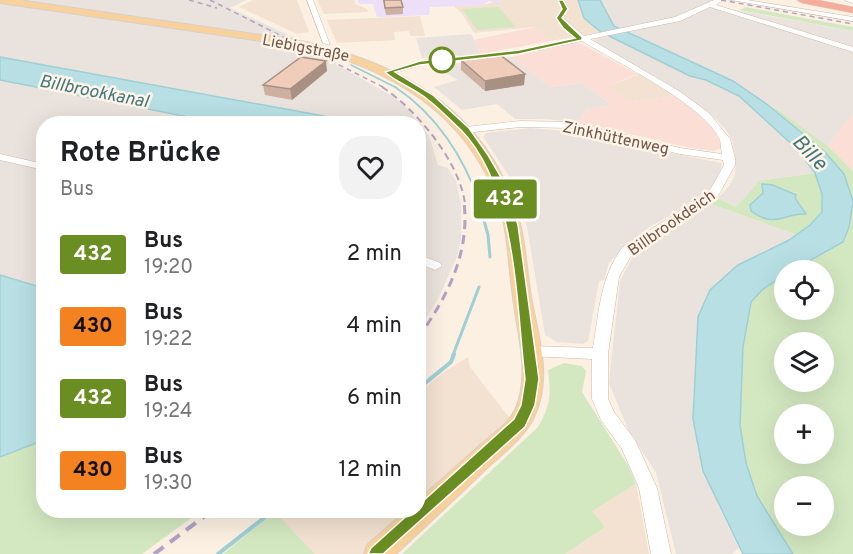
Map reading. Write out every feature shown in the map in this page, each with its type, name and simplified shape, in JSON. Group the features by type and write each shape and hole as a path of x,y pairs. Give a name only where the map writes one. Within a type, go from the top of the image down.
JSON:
{"highway":[{"path":"802,0 853,8"},
{"path":"815,0 853,8"}],"main road":[{"name":"Liebigstraße","path":"0,0 323,47 361,58 388,72 430,97 466,130 490,165 507,203 514,236 530,351 531,393 524,415 515,428 426,509"},
{"name":"Liebigstraße","path":"377,554 416,518"}],"street":[{"path":"310,0 327,43"},
{"path":"561,0 565,9 559,18 566,27 580,39 660,82 702,111 721,130 730,158"},
{"path":"388,72 420,63 519,52 677,19 720,0"},
{"path":"734,0 853,19"},
{"path":"848,0 853,1"},
{"path":"710,5 853,50"},
{"name":"Zinkhüttenweg","path":"466,130 520,124 572,125 680,151 730,158"},
{"path":"0,157 36,165"},
{"name":"Billbrookdeich","path":"661,554 648,488 629,445 607,415 600,399 600,354 612,277 627,251 714,194 725,182 730,158"},
{"path":"426,262 435,266"},
{"path":"530,351 600,354"}],"shaded area":[{"path":"0,0 246,0 230,8 312,46 306,52 330,61 394,97 413,116 324,116 0,57"},
{"path":"253,0 297,0 309,32 297,34 239,7"},
{"path":"317,0 354,0 355,4 367,9 368,12 324,14"},
{"path":"358,0 500,1 498,3 489,1 483,5 430,7 429,15 377,17 373,4 359,4"},
{"path":"500,0 578,0 584,18 601,32 551,41 534,27 474,33 454,6 483,5"},
{"path":"600,0 715,0 717,5 730,9 853,31 853,114 828,146 777,109 614,26"},
{"path":"420,16 425,36 411,36 409,31 394,32 395,40 337,43 327,20"},
{"path":"535,27 551,41 480,54 473,40"},
{"path":"471,34 480,54 422,58 416,38"},
{"path":"610,36 690,76 706,80 739,96 797,149 815,173 759,181 736,207 718,198 730,185 735,174 736,161 732,140 726,130 711,114 663,81 594,43 595,39"},
{"path":"574,43 582,44 637,74 607,87 632,102 675,96 715,129 722,148 712,151 691,148 578,122 586,110 612,105 582,83 550,87 512,57"},
{"path":"512,57 550,87 582,83 612,105 586,110 578,122 515,119 497,104 462,110 434,87 458,80 434,66"},
{"path":"640,74 675,96 632,102 606,87"},
{"path":"0,80 183,116 36,116 36,286 0,275"},
{"path":"853,114 853,171 828,146"},
{"path":"530,128 590,133 665,152 722,163 719,178 705,195 648,228 609,263 604,280 599,281 588,341 583,344 557,342 545,335 527,227 519,198 509,176 483,137 486,133"},
{"path":"426,132 438,165 448,168 456,181 461,203 461,239 457,257 438,299 426,319"},
{"path":"711,204 797,235 698,317 693,419 718,505 739,548 732,554 676,554 656,472 630,434 609,383 620,281 633,256"},
{"path":"468,357 470,367 510,419 426,498 426,387 441,374"},
{"path":"636,484 649,554 565,554 605,527 591,511"},
{"path":"281,518 404,518 364,554 315,554"}],"green space":[{"path":"498,7 516,27 477,30 462,9"},
{"path":"745,7 853,27 853,31 740,10"},
{"path":"768,105 828,146 853,171 853,201 844,174 825,152"},
{"path":"815,173 822,194 822,212 797,235 711,204 718,198 736,207 759,181"},
{"path":"853,206 853,554 793,554 782,536 834,536 834,476 774,476 774,523 757,495 746,464 740,425 743,347 751,302 774,282 774,320 834,320 834,260 811,260 843,242"},
{"path":"564,363 582,366 586,371 582,392 629,467 636,484 592,511 605,527 565,554 402,554 538,427 549,399 548,370"},
{"path":"36,443 36,518 191,518 142,554 0,554 0,457"},
{"path":"267,518 281,518 315,554 223,554"}],"water":[{"name":"Bille","path":"578,0 600,0 614,26 733,81 768,105 825,152 844,174 853,201 849,227 843,242 811,260 774,260 774,282 751,302 743,347 740,425 746,463 757,496 774,523 774,536 782,536 793,554 743,554 703,471 693,419 698,317 710,290 738,265 789,240 810,225 822,212 822,194 815,173 797,149 739,96 706,80 690,76 601,32 584,18"},
{"name":"Billbrookkanal","path":"0,57 324,116 183,116 0,80"},
{"path":"762,184 773,185 796,195 795,198 806,214 773,220 751,211 750,205 763,193"},
{"path":"0,275 36,286 36,443 0,457"}],"building":[{"path":"384,0 401,0 403,7 385,8"},
{"path":"499,54 525,74 485,81 461,60"},
{"path":"301,57 326,61 290,89 263,85"}],"waterway":[{"path":"351,65 395,87"},
{"path":"395,87 423,110 447,138 466,170 480,204"},
{"path":"479,202 488,235 490,257"},
{"path":"453,355 479,287"},
{"path":"426,382 451,362 454,354"},
{"path":"218,554 264,518"}],"railway":[{"path":"189,0 217,8"},
{"path":"210,0 385,88"},
{"path":"721,0 853,24"},
{"path":"382,87 416,116"},
{"path":"426,128 446,154 455,171 465,204"},
{"path":"426,326 447,291 460,257 465,221 464,202"},
{"path":"154,554 202,518"}],"bus line":[{"name":"432","path":"426,509 520,423 531,393 530,351 513,225 500,184 484,155 466,130 430,97 388,72 420,63 519,52 580,39 559,18 565,9 561,0"},
{"name":"432","path":"377,554 416,518"}]}
